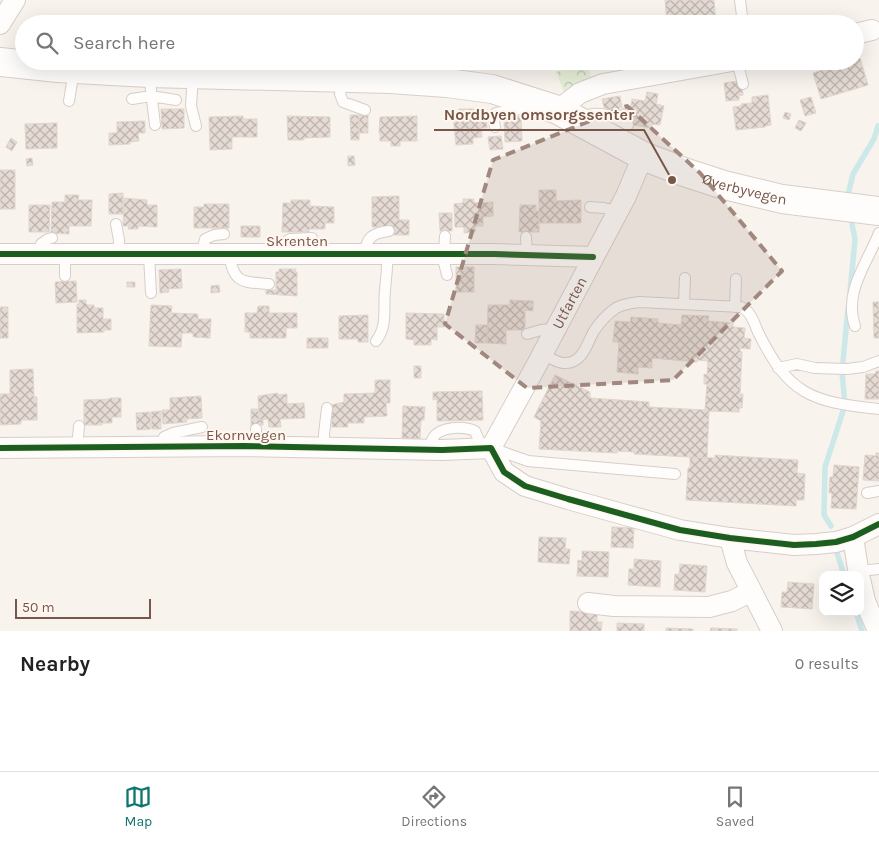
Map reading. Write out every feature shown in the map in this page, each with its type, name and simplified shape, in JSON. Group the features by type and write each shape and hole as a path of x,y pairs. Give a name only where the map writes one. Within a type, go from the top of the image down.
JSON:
{"main road":[{"name":"Øverbyvegen","path":"0,62 15,63"},
{"name":"Øverbyvegen","path":"79,70 150,85 193,74 446,83 492,89 558,111 644,156 724,185 782,199 879,211"}],"street":[{"path":"0,24 15,0"},
{"path":"558,111 580,93 602,84 678,70"},
{"name":"Utfarten","path":"486,448 542,354 618,212 644,156"},
{"name":"Skrenten","path":"0,254 46,246 65,254 118,255 387,254 444,248 527,246 593,257"},
{"name":"Ekornvegen","path":"0,448 162,447 256,438 324,448 431,450 486,448"},
{"path":"486,448 504,472 525,486 680,530 794,545 836,542 853,537 879,524"},
{"path":"853,537 858,571"},
{"path":"730,538 737,563 750,592 772,631"},
{"path":"588,603 614,606 709,607 732,601 750,592"},
{"path":"864,597 878,631"}],"lane":[{"path":"740,0 742,15"},
{"path":"69,101 74,70"},
{"path":"740,70 744,84"},
{"path":"193,74 191,106 196,126"},
{"path":"343,78 340,94 343,102 365,110"},
{"path":"132,99 150,85"},
{"path":"150,85 176,100"},
{"path":"150,85 155,125"},
{"path":"495,127 496,113 522,110 589,114 603,113 628,125"},
{"path":"590,207 618,212"},
{"path":"116,224 119,240 118,255"},
{"path":"365,254 366,244 371,236 388,231"},
{"path":"855,326 852,317 854,293 860,271 879,233"},
{"path":"202,254 205,239 224,234"},
{"path":"284,254 284,243 290,238 312,238"},
{"path":"444,248 447,275"},
{"path":"65,254 65,276"},
{"path":"149,254 150,293"},
{"path":"228,254 236,277 245,282 268,284"},
{"path":"376,341 385,322 387,254"},
{"path":"684,304 686,278"},
{"path":"735,307 736,279"},
{"path":"542,354 562,364 571,363 576,360 586,350 600,322 624,304 639,302 735,307 746,309 778,368 787,379 807,394 824,401 879,408"},
{"path":"527,334 555,329"},
{"path":"778,368 797,364 815,368 863,368 879,361"},
{"path":"324,448 327,408"},
{"path":"77,448 79,426"},
{"path":"162,447 164,437 202,427"},
{"path":"486,448 528,462 675,474"},
{"path":"867,493 879,491"},
{"path":"864,574 879,569"}],"highlighted area":[{"path":"627,106 700,173 782,271 673,380 527,388 445,324 493,160"}],"green space":[{"path":"564,70 590,70 591,84 568,95 563,90 556,72"}],"building":[{"path":"665,0 714,0 715,15 666,15"},
{"path":"822,70 864,70 868,85 821,99 813,73"},
{"path":"737,81 738,85 742,84 743,95 739,96 739,100 726,101 724,83"},
{"path":"647,92 658,94 656,104 664,106 660,125 652,124 651,128 633,125 634,120 628,119 632,99 645,101"},
{"path":"768,95 771,125 736,130 733,107 752,103 752,97"},
{"path":"620,96 622,107 605,111 602,99"},
{"path":"811,97 816,113 805,116 800,100"},
{"path":"161,109 184,109 184,128 162,129"},
{"path":"459,109 474,109 474,115 486,114 487,128 481,128 482,137 473,138 473,144 456,145 453,115 460,115"},
{"path":"785,112 791,114 789,120 783,118"},
{"path":"350,115 359,115 359,140 351,140"},
{"path":"359,115 368,115 368,133 359,133"},
{"path":"243,116 243,119 257,119 257,137 232,137 232,149 210,150 209,117"},
{"path":"287,116 330,117 330,137 288,140"},
{"path":"417,116 417,141 400,141 400,146 391,146 391,141 380,141 380,117"},
{"path":"521,116 522,141 505,142 504,117"},
{"path":"799,120 806,123 801,131 795,128"},
{"path":"145,121 145,133 138,133 139,141 130,142 130,144 109,145 109,133 117,133 117,122"},
{"path":"57,123 57,148 26,149 25,124"},
{"path":"501,136 503,149 490,150 488,137"},
{"path":"11,138 17,142 12,151 6,147"},
{"path":"348,156 354,156 355,165 348,166"},
{"path":"32,158 33,165 27,166 26,159"},
{"path":"0,170 15,170 15,209 0,209"},
{"path":"539,190 556,190 556,201 581,200 581,223 539,223"},
{"path":"123,193 123,214 109,214 109,194"},
{"path":"65,195 79,195 78,200 92,200 91,226 69,226 69,234 51,233 52,202 65,202"},
{"path":"399,196 399,220 409,220 409,235 394,235 394,227 372,227 372,197"},
{"path":"124,198 147,200 147,205 157,205 157,227 138,226 138,229 128,229 129,226 123,226"},
{"path":"463,199 474,199 474,203 493,202 493,216 483,217 483,226 475,226 475,232 464,233 464,227 455,227 454,204 463,203"},
{"path":"291,200 310,200 310,206 334,207 334,223 325,223 325,229 309,229 309,232 282,232 283,203 291,203"},
{"path":"204,204 229,204 229,228 194,228 194,207 204,207"},
{"path":"29,205 50,205 49,232 29,232"},
{"path":"520,205 536,205 536,211 539,211 539,232 519,232"},
{"path":"439,213 452,213 452,231 440,231"},
{"path":"241,226 260,226 260,237 241,237"},
{"path":"456,267 474,267 474,292 456,292"},
{"path":"181,269 182,288 168,289 169,292 160,293 159,270"},
{"path":"279,269 296,269 297,296 266,294 266,290 276,290 276,272 279,272"},
{"path":"76,281 77,302 56,303 55,282"},
{"path":"127,282 135,282 135,287 127,287"},
{"path":"219,285 220,292 211,293 211,286"},
{"path":"79,300 86,300 86,304 94,305 94,308 103,308 103,319 111,319 111,330 77,333 77,304 79,304"},
{"path":"510,300 533,301 533,311 525,310 525,330 506,330 506,344 487,343 488,305 510,305"},
{"path":"873,302 879,302 879,338 874,338"},
{"path":"151,305 172,306 171,313 198,314 198,319 211,319 210,338 193,337 193,333 182,333 181,347 149,346"},
{"path":"258,306 269,306 269,313 297,313 297,328 286,328 286,338 250,338 250,332 245,332 245,313 257,313"},
{"path":"0,307 8,307 8,338 0,338"},
{"path":"406,313 444,314 444,327 437,327 437,340 431,339 431,345 414,345 414,340 406,339"},
{"path":"368,315 368,342 358,342 358,339 339,339 339,316"},
{"path":"682,315 709,316 708,321 733,323 733,327 745,328 744,338 751,339 750,349 740,348 742,352 740,394 743,394 742,408 739,408 739,412 709,411 707,458 634,454 634,452 617,451 617,453 539,449 541,421 534,417 555,375 590,392 590,398 649,402 649,407 705,410 707,384 704,384 704,374 707,375 708,361 697,360 697,362 652,358 652,368 638,367 638,374 617,372 619,342 613,342 615,321 630,322 631,317 658,319 658,323 681,325"},
{"path":"476,325 488,325 487,343 475,343"},
{"path":"307,338 328,338 328,348 307,348"},
{"path":"414,366 421,366 421,378 414,378"},
{"path":"33,369 34,397 37,397 37,420 21,420 21,424 0,425 0,394 10,394 10,370"},
{"path":"876,371 879,371 879,399 865,399 866,374 875,374"},
{"path":"375,380 390,380 390,403 386,403 387,416 364,417 364,423 347,423 348,427 332,427 331,405 344,402 344,394 375,393"},
{"path":"482,391 483,420 437,421 437,399 433,400 433,392"},
{"path":"278,393 277,395 287,394 287,404 304,403 305,418 280,419 281,427 269,427 268,419 259,420 258,396"},
{"path":"201,396 202,418 186,419 187,422 163,424 162,410 170,410 170,398"},
{"path":"121,398 121,417 112,417 112,423 84,425 84,400"},
{"path":"403,406 425,407 424,420 421,420 420,439 402,438"},
{"path":"251,409 259,409 259,420 263,419 263,425 251,426"},
{"path":"161,411 161,429 152,429 151,412"},
{"path":"150,412 151,429 137,430 136,413"},
{"path":"876,453 879,453 879,481 863,480 865,455 876,456"},
{"path":"715,455 798,460 797,473 805,474 804,500 796,500 796,506 686,500 690,457 715,458"},
{"path":"834,465 859,467 856,509 831,508 832,493 829,493 830,477 833,477"},
{"path":"612,527 634,528 633,548 611,547"},
{"path":"539,537 566,538 565,549 570,549 569,564 538,562"},
{"path":"582,551 609,552 608,577 577,576 578,560 582,561"},
{"path":"634,559 661,561 660,587 628,585 629,569 634,569"},
{"path":"680,564 707,566 705,592 674,590 675,574 679,575"},
{"path":"788,582 814,584 812,609 781,607 782,592 787,592"},
{"path":"570,611 597,612 597,622 602,622 601,631 570,631"},
{"path":"617,623 644,624 644,631 617,631"},
{"path":"666,628 693,629 693,631 666,631"},
{"path":"711,628 737,629 737,631 710,631"}],"waterway":[{"path":"847,199 853,174 874,139 878,126"},
{"path":"850,292 855,239 852,224"},
{"path":"831,526 824,515 825,467 845,405 842,372 848,308"},
{"path":"837,553 843,571"},
{"path":"857,616 862,631"}],"cycle path":[{"path":"0,254 494,254 593,257"},
{"path":"0,448 244,446 442,450 491,448 504,472 525,486 680,530 794,545 836,542 853,537 879,524"}],"place":[{"name":"Nordbyen omsorgssenter","path":"672,180"}]}
